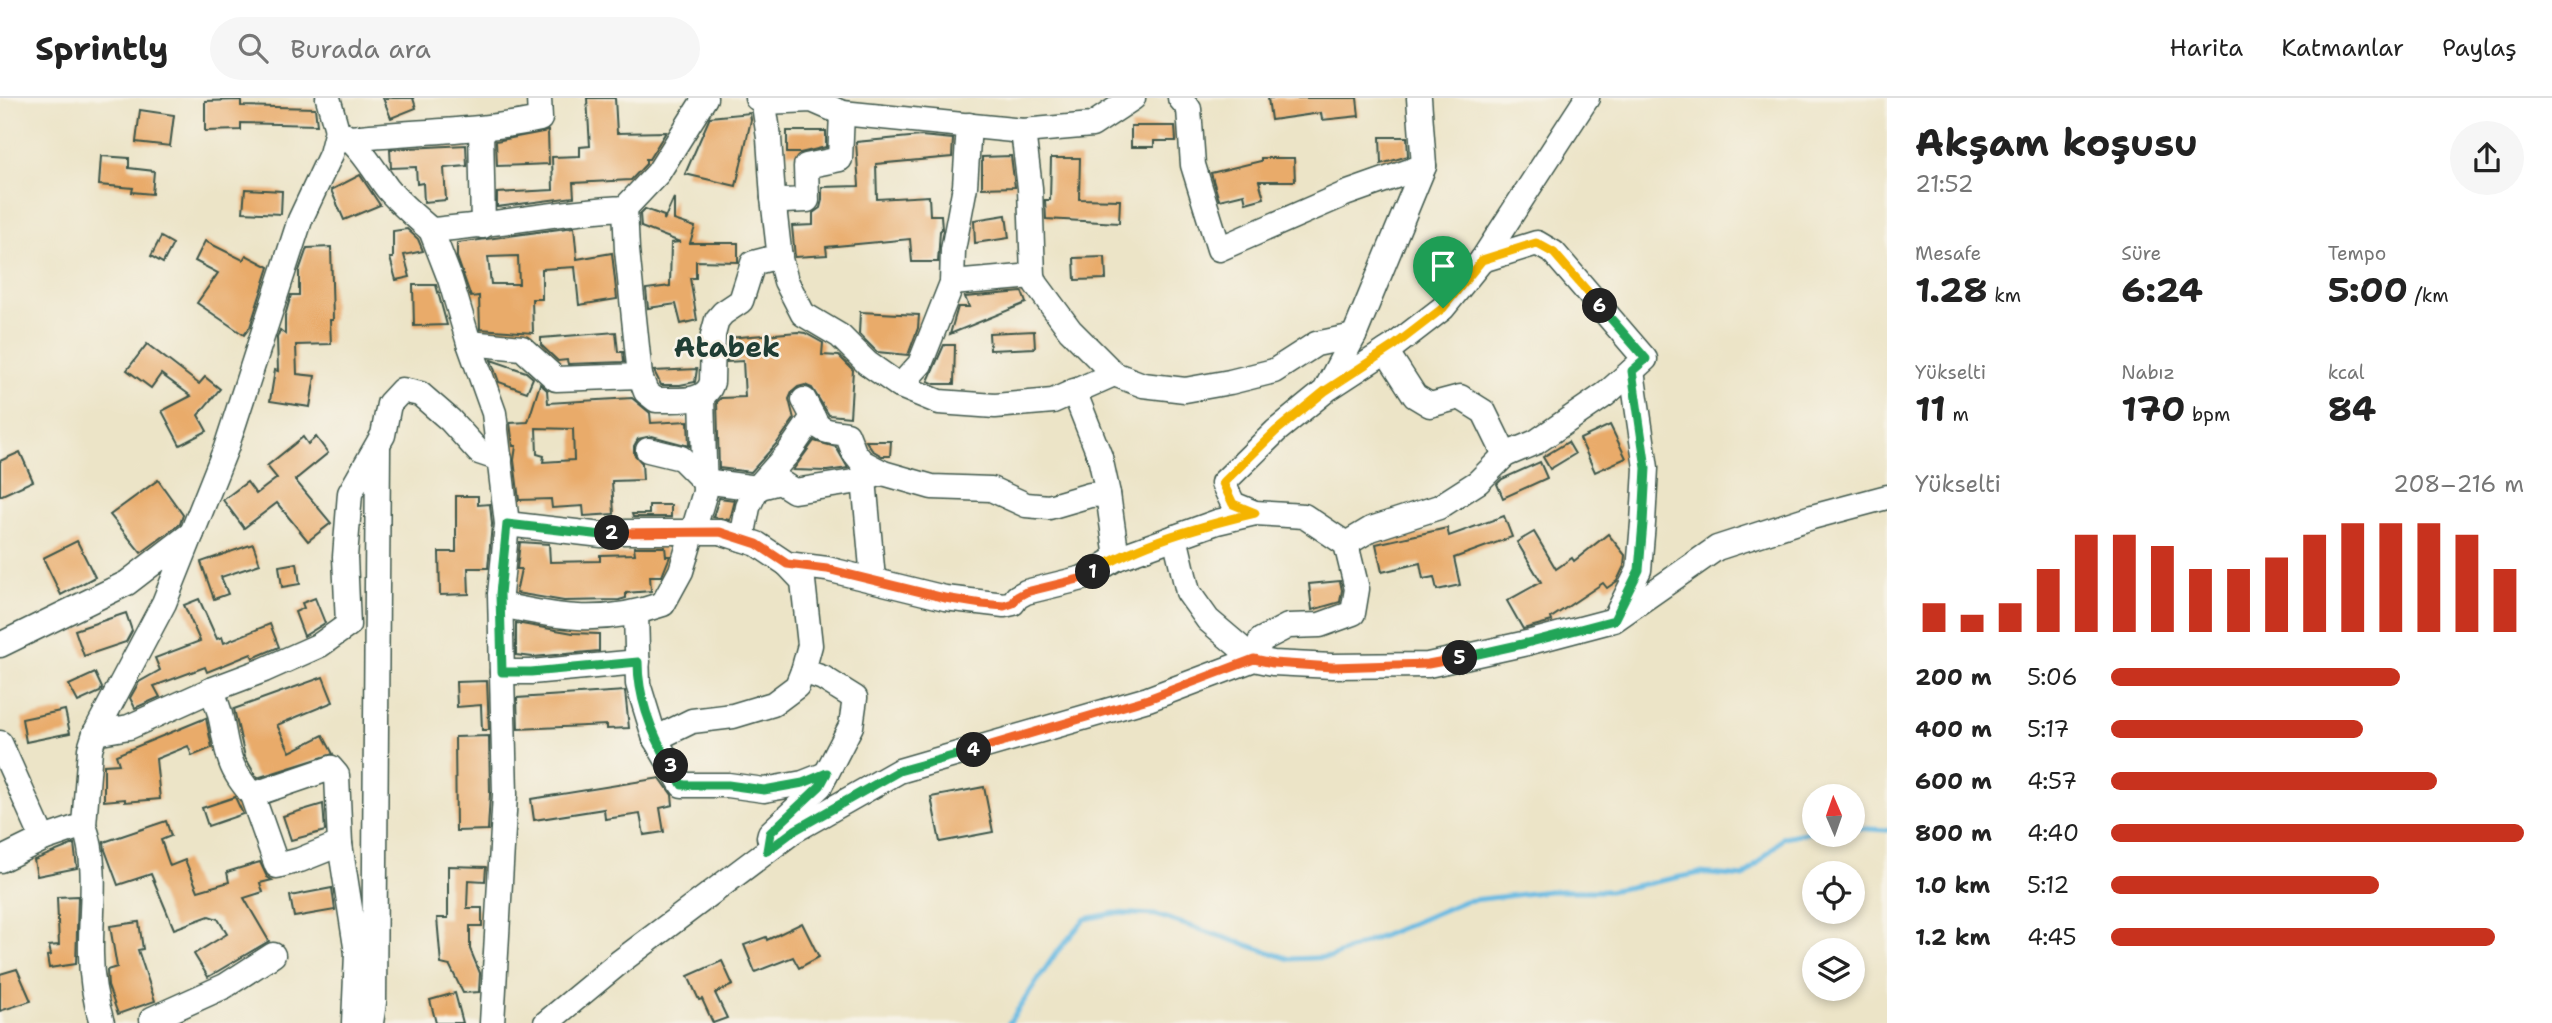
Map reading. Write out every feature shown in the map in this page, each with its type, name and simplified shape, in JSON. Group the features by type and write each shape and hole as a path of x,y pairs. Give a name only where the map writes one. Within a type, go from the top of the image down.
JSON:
{"street":[{"path":"328,98 344,134 370,161 399,201 431,230 494,413 507,524 500,605 505,794 492,1023"},
{"path":"344,134 481,130 540,119 539,98"},
{"path":"431,230 625,208 658,173 705,98"},
{"path":"1114,374 1053,401 962,405 939,402 900,386 867,363 840,336 803,314 786,281 780,256 772,198 769,138 761,99 812,100 842,113 1023,131 1092,125 1133,98"},
{"path":"1180,98 1189,109 1193,165 1219,249 1345,194 1424,166"},
{"path":"1325,391 1354,337 1424,166 1419,98"},
{"path":"1255,513 1233,504 1223,483 1276,431 1325,391 1386,351 1443,308 1482,260 1587,98"},
{"path":"772,198 783,201 807,200 806,166 840,159 842,113"},
{"path":"900,386 920,364 952,283 953,250 965,186 968,125"},
{"path":"481,130 483,226"},
{"path":"1023,131 1030,188 1033,276 1070,330 1114,374 1143,385 1185,390 1274,371 1316,344 1354,337"},
{"path":"102,1023 94,997 91,953 93,889 88,836 84,825 90,749 94,733 164,603 226,448 300,220 331,154 344,134"},
{"path":"625,208 640,376 646,392 656,400 702,398 710,390 713,335 717,320 741,301 753,263 780,256"},
{"path":"1346,544 1371,529 1439,507 1478,482 1505,455 1536,442 1606,394 1646,359 1554,253 1536,243 1482,260"},
{"path":"952,283 1033,276"},
{"path":"469,343 522,348 556,379 640,376"},
{"path":"1386,351 1415,396 1430,405 1460,397 1485,412 1505,455"},
{"path":"1614,620 1639,570 1643,523 1646,468 1632,371"},
{"path":"94,733 129,727 211,690 264,670 320,645 348,625 345,557 350,493 383,435 389,404 402,390 421,394 450,420 479,452 500,459"},
{"path":"1073,391 1100,457 1108,494 1116,558"},
{"path":"500,605 596,619 636,613 663,604 681,571 705,492 702,398"},
{"path":"742,539 748,507 757,488 789,452 808,408 816,426 826,432 847,434 854,452 874,476 873,579"},
{"path":"371,1023 374,1002 378,444"},
{"path":"648,450 681,458 704,481 757,488 780,482 794,491 874,476 932,487 991,489 1026,505 1049,507 1090,495 1108,494"},
{"path":"1175,537 1188,592 1208,620 1254,659 1332,667 1428,664 1527,643 1614,620 1717,548 1812,517 1887,497"},
{"path":"547,1023 621,961 795,830 899,771 1148,699 1254,659 1261,640 1288,626 1320,625 1353,613 1357,589 1346,544 1304,516 1255,513 1217,522 1116,558 1083,578 1026,592 1013,603 1004,606 945,598 827,569 787,564"},
{"path":"507,524 602,535 617,532 720,532 757,544 787,564 803,581 810,645 797,686 773,704 733,716 692,721 655,739"},
{"path":"0,645 127,583 192,533"},
{"path":"636,613 638,684 655,739 682,785 728,785 764,790 803,783 827,773"},
{"path":"502,672 531,672 638,662"},
{"path":"767,851 770,833 820,786 851,726 855,698 823,678 803,671"},
{"path":"211,690 220,707 230,760 236,773 253,795 277,866 341,844"},
{"path":"0,743 43,839"},
{"path":"253,795 331,768 337,775 341,844 357,953 354,1023"},
{"path":"0,860 43,839 84,825"},
{"path":"153,1023 152,1019 225,986 272,955"}],"building":[{"path":"383,98 413,98 416,108 391,118"},
{"path":"587,98 615,98 617,133 666,132 649,159 646,159 646,164 631,180 573,183 574,197 497,207 497,193 553,190 552,157 580,156 580,147 590,146"},
{"path":"1268,98 1357,98 1359,116 1322,120 1321,113 1271,120"},
{"path":"241,100 241,106 315,108 317,125 241,123 241,130 205,131 205,101"},
{"path":"140,110 174,115 170,146 136,142"},
{"path":"750,113 751,120 736,186 685,174 710,117"},
{"path":"1131,126 1175,126 1176,141 1154,141 1154,147 1131,147"},
{"path":"548,131 549,164 497,166 496,141"},
{"path":"787,131 826,131 826,147 787,153"},
{"path":"921,136 953,139 952,157 876,164 877,199 929,196 930,215 941,215 938,262 912,262 910,239 826,247 827,255 795,257 792,226 813,225 813,213 820,208 822,200 822,187 859,186 856,142"},
{"path":"1380,137 1407,137 1408,156 1381,164"},
{"path":"466,145 467,166 444,168 446,200 424,202 423,183 417,184 416,167 391,168 390,149"},
{"path":"101,156 129,158 129,168 154,171 152,194 132,192 133,188 99,185"},
{"path":"1011,156 1015,187 982,188 982,157"},
{"path":"1051,158 1080,158 1079,199 1120,200 1119,223 1046,219 1045,200 1050,200"},
{"path":"1261,158 1294,158 1295,181 1259,181 1264,198 1246,203 1244,194 1219,200 1211,173 1261,161"},
{"path":"360,175 380,205 344,220 331,190"},
{"path":"245,189 282,191 281,214 243,212"},
{"path":"674,198 674,220 695,227 690,243 738,243 738,262 696,261 696,278 690,278 697,320 681,324 676,304 648,308 646,289 670,286 671,243 680,242 641,227 640,214 645,209 664,216 664,220"},
{"path":"1006,215 1009,238 975,243 974,220"},
{"path":"574,227 577,259 612,253 617,299 579,305 575,267 542,269 542,299 532,299 533,333 480,329 479,296 471,297 457,257 457,243","holes":["518,256 519,284 491,284 488,257"]},
{"path":"407,229 418,239 423,251 404,255 410,277 396,280 390,258 393,258 393,231"},
{"path":"161,237 173,244 163,263 151,256"},
{"path":"205,241 243,260 246,255 269,267 250,327 244,335 197,303 218,273 195,261"},
{"path":"331,247 331,344 296,345 297,374 315,376 310,407 270,401 275,370 278,371 277,338 280,330 285,334 285,316 291,295 299,295 299,271 307,248"},
{"path":"1105,257 1106,279 1075,280 1074,258"},
{"path":"413,285 436,285 447,325 414,326"},
{"path":"1022,292 1026,303 950,334 958,307 969,307 965,297"},
{"path":"860,312 919,315 918,328 908,355 877,352 859,334"},
{"path":"1034,331 1035,348 990,350 989,333"},
{"path":"616,332 618,352 623,352 624,362 568,364 567,360 558,361 541,345 541,338"},
{"path":"798,332 823,343 822,355 839,356 853,370 850,417 829,415 812,388 805,385 798,387 789,399 794,419 751,472 719,468 717,402 721,398 745,397 743,361 727,362 728,338"},
{"path":"147,344 199,384 205,377 220,389 198,415 207,431 180,445 162,411 191,396 161,374 151,388 127,370"},
{"path":"944,345 955,345 954,384 935,384 928,381"},
{"path":"491,360 526,372 533,378 527,392 499,382"},
{"path":"697,369 695,382 680,385 661,385 654,371"},
{"path":"540,384 547,390 548,403 632,398 650,413 651,423 688,421 689,446 652,436 638,439 634,454 642,463 643,480 612,481 614,514 584,516 583,506 552,508 551,499 519,500 514,460 516,446 513,446 510,423 528,422","holes":["536,428 573,429 574,460 543,462 544,456 537,454"]},
{"path":"1610,425 1626,458 1595,472 1580,439"},
{"path":"303,437 308,444 316,437 328,453 295,480 331,523 308,541 277,503 244,528 223,500 247,482 256,494 277,478 267,466"},
{"path":"814,441 836,447 848,468 827,471 793,470"},
{"path":"866,441 891,441 890,456 882,456 872,450"},
{"path":"1568,442 1575,454 1550,469 1543,457"},
{"path":"20,452 33,481 0,496 0,461"},
{"path":"1540,462 1547,478 1503,498 1497,484 1502,479"},
{"path":"158,480 183,515 180,524 141,553 110,515"},
{"path":"456,496 478,496 478,505 490,504 492,524 488,568 468,568 469,594 440,595 439,552 456,552"},
{"path":"719,498 735,500 730,520 713,517"},
{"path":"649,505 671,505 671,517 633,517 632,514 649,514"},
{"path":"1504,516 1512,537 1454,558 1460,585 1437,590 1434,577 1423,579 1420,563 1382,572 1376,544 1447,528 1449,536"},
{"path":"1534,532 1556,569 1572,558 1574,561 1608,534 1625,555 1624,566 1617,581 1607,588 1603,583 1551,618 1552,621 1523,629 1507,601 1541,582 1517,542"},
{"path":"77,541 95,577 61,595 43,558"},
{"path":"520,542 549,544 550,562 600,561 600,555 635,554 634,547 665,547 666,556 670,556 662,576 650,576 651,591 626,593 626,598 619,600 564,601 516,593 521,569 517,569"},
{"path":"253,544 260,564 221,577 228,594 214,599 201,562"},
{"path":"297,563 300,584 282,587 279,566"},
{"path":"1340,581 1340,602 1312,610 1309,584"},
{"path":"315,598 325,623 304,636 295,612 304,608 302,603"},
{"path":"199,599 217,639 222,637 224,643 270,624 279,647 253,658 251,654 207,672 205,667 154,686 160,697 135,708 130,698 139,682 160,670 155,658 200,641 184,605"},
{"path":"126,613 132,631 126,642 84,656 75,630"},
{"path":"516,623 573,633 599,634 599,651 533,657 516,655"},
{"path":"95,673 102,688 100,692 78,702 69,685"},
{"path":"323,677 333,702 277,725 290,752 323,735 333,754 257,778 245,757 234,709"},
{"path":"487,681 489,730 482,730 481,705 457,707 456,682"},
{"path":"625,691 629,728 607,729 607,725 518,729 517,698"},
{"path":"65,710 70,733 26,742 22,719"},
{"path":"206,718 212,748 192,756 188,746 156,759 160,799 104,801 104,765 119,764 116,755"},
{"path":"489,736 488,830 456,831 455,737"},
{"path":"660,778 672,795 673,805 660,808 664,832 644,835 640,814 605,819 604,809 534,820 531,799"},
{"path":"984,787 993,832 940,842 931,797"},
{"path":"235,797 243,814 208,826 202,808"},
{"path":"323,804 325,831 291,840 283,816"},
{"path":"166,821 171,836 161,840 170,866 185,860 198,891 229,882 227,872 260,862 267,877 272,880 260,883 263,892 244,898 269,941 208,977 194,954 227,934 218,919 209,916 174,929 151,874 118,885 105,850 104,842"},
{"path":"74,844 77,868 37,876 34,860"},
{"path":"448,866 486,867 485,881 468,880 467,908 482,908 482,926 470,926 470,949 480,973 479,992 463,993 450,966 441,964 437,918 448,918"},
{"path":"332,888 335,910 294,917 290,896"},
{"path":"78,896 76,964 49,968 49,946 59,945 57,897"},
{"path":"139,922 143,949 138,950 155,1001 118,1014 108,986 107,970 117,967 110,926"},
{"path":"802,923 819,957 799,968 793,957 755,972 744,945 766,937 767,940"},
{"path":"722,961 733,985 715,993 727,1018 713,1023 688,976"},
{"path":"17,969 31,1001 0,1011 0,974"},
{"path":"455,993 463,1023 436,1023 430,1000"}],"waterway":[{"path":"1866,829 1887,830"},
{"path":"1009,1023 1056,953 1085,919 1115,913 1156,915 1290,959 1332,957 1465,901 1549,891 1609,891 1700,873 1744,877 1784,837 1802,834"}],"district":[{"name":"Atabek","path":"727,347"}],"route":[{"path":"1536,243 1554,253 1646,359 1632,371 1646,468 1639,570 1614,620 1527,643 1428,664 1332,667 1254,659 1148,699 899,771 795,830 767,851 770,833 820,786 827,773 803,783 764,790 728,785 682,785 655,739 638,684 638,662 531,672 502,672 500,594 507,524 602,535 617,532 720,532 757,544 787,564 827,569 945,598 1004,606 1013,603 1026,592 1083,578 1116,558 1217,522 1255,513 1233,504 1223,483 1276,431 1325,391 1395,345 1443,308 1482,260 1536,243"}]}
